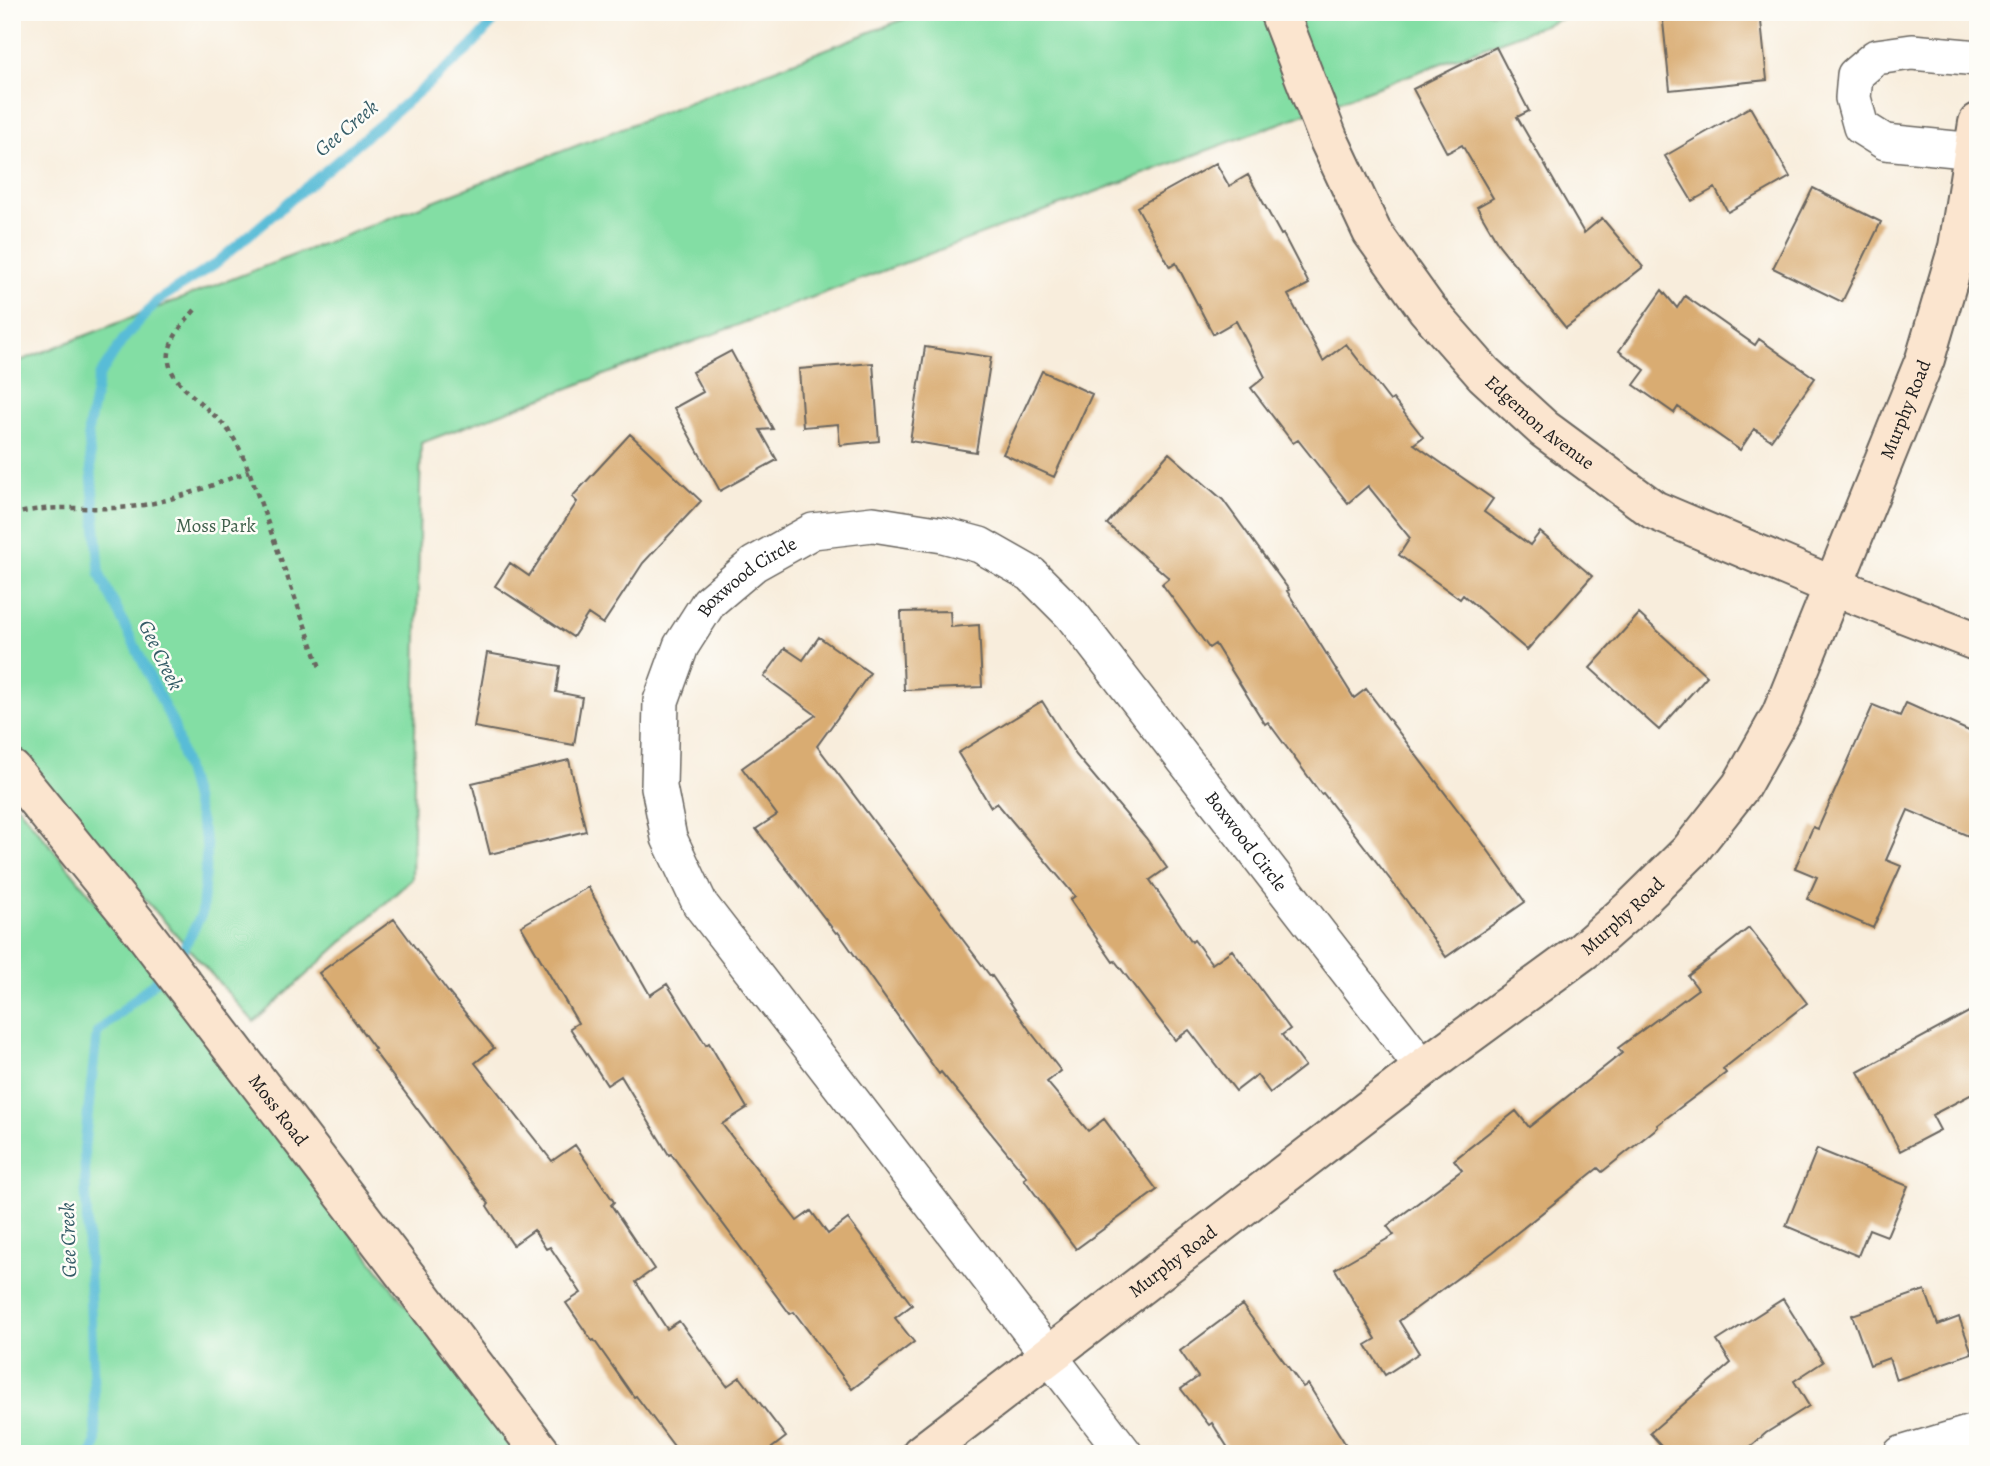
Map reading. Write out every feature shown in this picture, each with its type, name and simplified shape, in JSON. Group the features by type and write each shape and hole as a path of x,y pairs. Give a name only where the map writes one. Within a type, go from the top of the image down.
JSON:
{"street":[{"name":"Edgemon Avenue","path":"1279,12 1328,138 1372,232 1427,309 1484,374 1545,429 1654,510 1833,586 1978,642"},
{"path":"1976,137 1885,142 1861,127 1853,97 1855,75 1876,57 1912,52 1978,58"},
{"name":"Murphy Road","path":"921,1454 1423,1068 1583,951 1689,852 1741,786 1781,715 1925,359 1958,247 1976,137"},
{"name":"Boxwood Circle","path":"1125,1454 700,904 669,838 659,787 662,701 681,646 709,602 754,564 813,531 873,524 943,535 980,545 1031,574 1072,615 1423,1068"},
{"name":"Moss Road","path":"12,770 138,925 542,1454"},
{"path":"1901,1454 1978,1431"}],"path":[{"path":"195,310 179,328 169,346 170,369 184,390 224,425 236,441 321,670"},
{"path":"12,515 35,508 129,507 171,499 249,471"}],"green space":[{"name":"Moss Park","path":"922,12 1579,12 421,443 412,879 254,1022 12,750 12,364"},
{"path":"12,799 125,937 519,1454 12,1454"}],"building":[{"path":"1662,12 1760,12 1767,80 1670,90"},
{"path":"1496,47 1529,111 1517,117 1584,233 1602,218 1643,267 1566,328 1499,245 1477,207 1493,198 1462,145 1447,153 1413,89"},
{"path":"1750,107 1790,177 1728,212 1715,188 1692,201 1665,156"},
{"path":"1216,163 1229,186 1248,175 1281,235 1283,234 1309,284 1288,295 1323,361 1346,344 1390,401 1393,399 1423,437 1414,444 1493,499 1484,512 1530,545 1540,532 1592,576 1527,650 1463,595 1460,599 1399,555 1410,538 1368,486 1348,503 1298,440 1293,443 1251,388 1265,377 1236,321 1213,334 1176,263 1170,267 1137,207"},
{"path":"1813,188 1881,222 1842,302 1773,268"},
{"path":"1662,290 1677,308 1685,296 1755,345 1759,339 1815,378 1771,440 1754,429 1740,450 1678,407 1674,413 1634,385 1645,370 1619,351"},
{"path":"925,347 991,357 976,452 910,441"},
{"path":"731,351 773,429 760,430 777,460 720,491 674,408 703,392 692,372"},
{"path":"873,363 879,441 840,445 838,424 803,427 799,369"},
{"path":"1042,371 1092,394 1054,477 1003,454"},
{"path":"630,434 701,501 643,563 603,624 588,614 573,637 495,586 510,563 529,576 577,502 572,497"},
{"path":"1169,453 1223,500 1289,590 1287,591 1354,698 1366,689 1525,902 1446,957 1406,900 1323,793 1321,794 1268,722 1265,724 1215,644 1209,648 1162,584 1169,578 1107,524"},
{"path":"950,611 951,627 979,625 982,687 904,690 901,612"},
{"path":"1639,614 1707,676 1659,730 1590,668"},
{"path":"819,637 870,673 817,746 1061,1071 1047,1082 1088,1131 1104,1119 1157,1190 1076,1249 1024,1179 1027,1177 941,1072 939,1074 838,932 836,933 756,829 777,815 742,768 816,715 764,677 785,648 803,660"},
{"path":"487,653 560,666 556,692 582,697 574,745 474,727"},
{"path":"1042,701 1076,755 1146,838 1167,868 1150,880 1192,942 1194,940 1212,964 1232,950 1290,1029 1282,1035 1305,1066 1270,1093 1257,1075 1236,1091 1189,1030 1175,1040 1115,961 1113,962 1070,900 1075,896 997,803 991,807 958,753"},
{"path":"1906,703 1978,735 1978,840 1908,810 1886,860 1901,866 1873,928 1807,899 1817,877 1795,868 1813,827 1818,829 1873,705 1900,716"},
{"path":"569,760 586,831 490,854 472,783"},
{"path":"588,887 650,995 667,984 706,1045 709,1043 747,1108 722,1124 797,1221 811,1211 828,1234 848,1219 912,1305 895,1318 914,1342 852,1389 794,1312 790,1314 671,1154 669,1155 621,1076 607,1085 570,1028 578,1023 521,926"},
{"path":"394,919 494,1048 475,1063 552,1161 575,1145 614,1202 611,1205 654,1269 636,1282 667,1329 679,1321 727,1386 740,1377 786,1437 764,1454 680,1454 636,1396 634,1397 566,1303 581,1293 550,1247 546,1249 534,1230 513,1245 487,1206 489,1204 373,1050 375,1049 319,973"},
{"path":"1749,928 1807,1003 1723,1069 1726,1073 1657,1125 1658,1127 1602,1172 1598,1168 1493,1252 1399,1321 1419,1353 1385,1375 1366,1345 1376,1339 1335,1269 1394,1235 1387,1226 1462,1170 1454,1160 1516,1111 1529,1127 1622,1053 1618,1048 1698,989 1688,976"},
{"path":"1978,1007 1978,1091 1932,1115 1940,1130 1900,1151 1858,1072"},
{"path":"1817,1149 1908,1186 1887,1236 1869,1229 1858,1256 1786,1226"},
{"path":"1925,1290 1938,1325 1959,1317 1972,1353 1896,1380 1889,1358 1870,1365 1852,1315"},
{"path":"1783,1299 1823,1362 1794,1381 1809,1406 1766,1433 1742,1454 1669,1454 1650,1433 1731,1363 1717,1341"},
{"path":"1242,1305 1303,1387 1308,1384 1346,1445 1332,1454 1232,1454 1212,1423 1209,1425 1181,1389 1198,1377 1180,1351"}],"waterway":[{"name":"Gee Creek","path":"93,1454 96,1442 84,1149 97,1033 176,963 202,913 207,846 174,726 100,575 88,431 99,376 123,340 157,301 215,264 467,51 502,12"}]}
